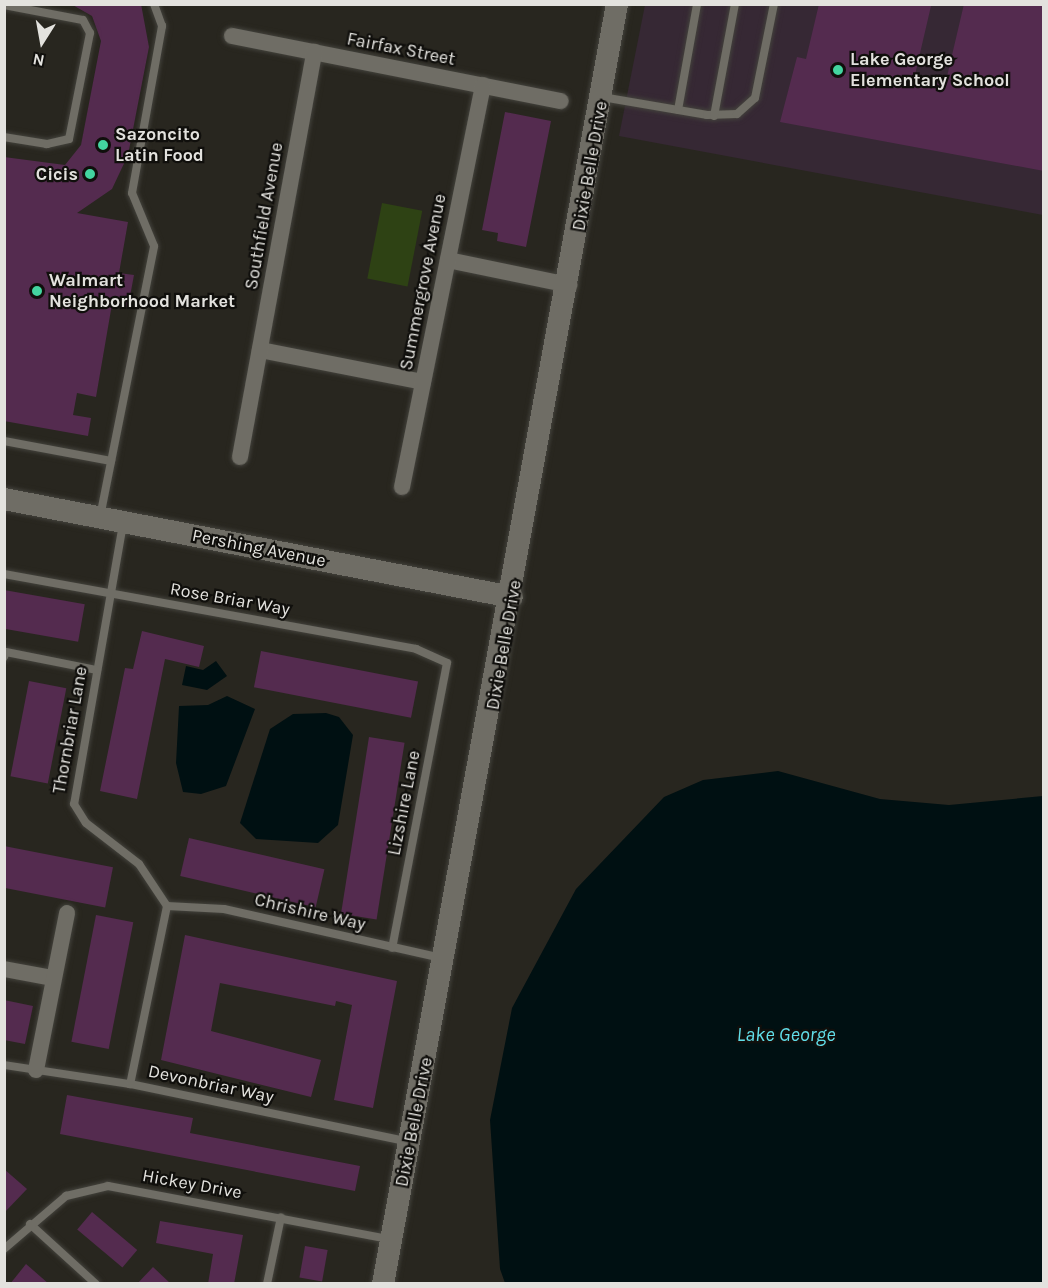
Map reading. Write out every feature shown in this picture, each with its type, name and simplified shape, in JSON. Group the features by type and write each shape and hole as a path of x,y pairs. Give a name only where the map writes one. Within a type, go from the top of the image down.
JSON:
{"street":[{"name":"Dixie Belle Drive","path":"383,1284 512,597 617,4"},
{"name":"Fairfax Street","path":"232,36 561,101"},
{"name":"Southfield Avenue","path":"240,457 314,52"},
{"name":"Summergrove Avenue","path":"402,487 483,85"},
{"path":"448,260 569,285"},
{"path":"260,350 423,382"},
{"name":"Pershing Avenue","path":"4,500 512,597"},
{"path":"36,1070 67,913"},
{"path":"4,969 53,978"}],"lane":[{"path":"100,517 154,246 132,193 162,26 154,4"},
{"path":"678,110 697,4"},
{"path":"714,116 735,4"},
{"path":"602,97 714,116 737,114 755,98 774,4"},
{"path":"4,6 83,20 90,33 69,139 47,144 4,137"},
{"path":"4,441 111,461"},
{"name":"Thornbriar Lane","path":"123,522 74,804 86,823 139,864 167,906"},
{"name":"Rose Briar Way","path":"4,574 416,649 447,663"},
{"path":"4,657 6,652 97,670"},
{"name":"Lizshire Lane","path":"392,948 447,663"},
{"path":"130,1084 167,906"},
{"name":"Chrishire Way","path":"167,906 224,909 445,959"},
{"name":"Devonbriar Way","path":"4,1065 130,1084 410,1142"},
{"name":"Hickey Drive","path":"4,1249 30,1224 66,1196 108,1186 281,1216 392,1240"},
{"path":"267,1284 281,1216"},
{"path":"30,1224 96,1284"}],"shaded area":[{"name":"Lake George Elementary School","path":"645,5 1043,5 1043,215 619,136"}],"green space":[{"path":"382,203 422,211 408,286 367,279"}],"water":[{"path":"216,661 227,676 207,690 182,685 186,666 203,670"},
{"path":"227,696 255,709 226,786 201,794 183,792 176,763 179,706 208,705"},
{"path":"326,713 339,717 353,735 338,825 318,843 256,839 240,823 270,729 293,714"},
{"name":"Lake George","path":"778,771 880,799 949,805 1043,796 1043,1283 505,1283 500,1269 490,1120 512,1008 576,889 664,797 703,780"}],"building":[{"path":"71,4 141,4 149,47 128,155 112,189 77,213 128,222 119,273 134,275 128,307 112,304 96,397 77,393 73,415 91,418 88,436 4,421 4,157 65,165 81,145 101,41 92,16"},
{"path":"819,4 931,6 914,79 945,85 964,4 1044,4 1044,171 780,122 797,57 806,59"},
{"path":"505,112 551,121 526,247 497,241 498,233 482,230"},
{"path":"4,590 85,604 78,642 4,629"},
{"path":"142,631 204,646 199,667 165,659 137,799 100,791 125,668 133,669"},
{"path":"261,651 418,682 411,718 254,687"},
{"path":"29,681 66,688 48,783 10,776"},
{"path":"369,737 405,743 377,919 341,914"},
{"path":"189,838 324,869 316,907 180,876"},
{"path":"4,846 113,867 105,907 4,888"},
{"path":"96,915 133,922 109,1049 71,1042"},
{"path":"185,935 397,981 373,1108 334,1100 352,1005 336,1001 335,1006 220,983 211,1031 321,1060 311,1097 161,1060"},
{"path":"4,1000 33,1006 25,1044 4,1040"},
{"path":"67,1095 193,1118 190,1133 360,1166 355,1191 60,1134"},
{"path":"4,1169 27,1189 4,1213"},
{"path":"92,1212 137,1250 122,1268 77,1230"},
{"path":"160,1221 243,1235 234,1284 208,1284 213,1254 156,1243"},
{"path":"305,1246 328,1250 322,1282 299,1278"},
{"path":"26,1264 49,1284 10,1284"},
{"path":"153,1267 171,1284 137,1284"}],"place":[{"name":"Lake George Elementary School","path":"838,70"},
{"name":"Sazoncito Latin Food","path":"103,145"},
{"name":"Cicis","path":"90,174"},
{"name":"Walmart Neighborhood Market","path":"37,291"}]}
